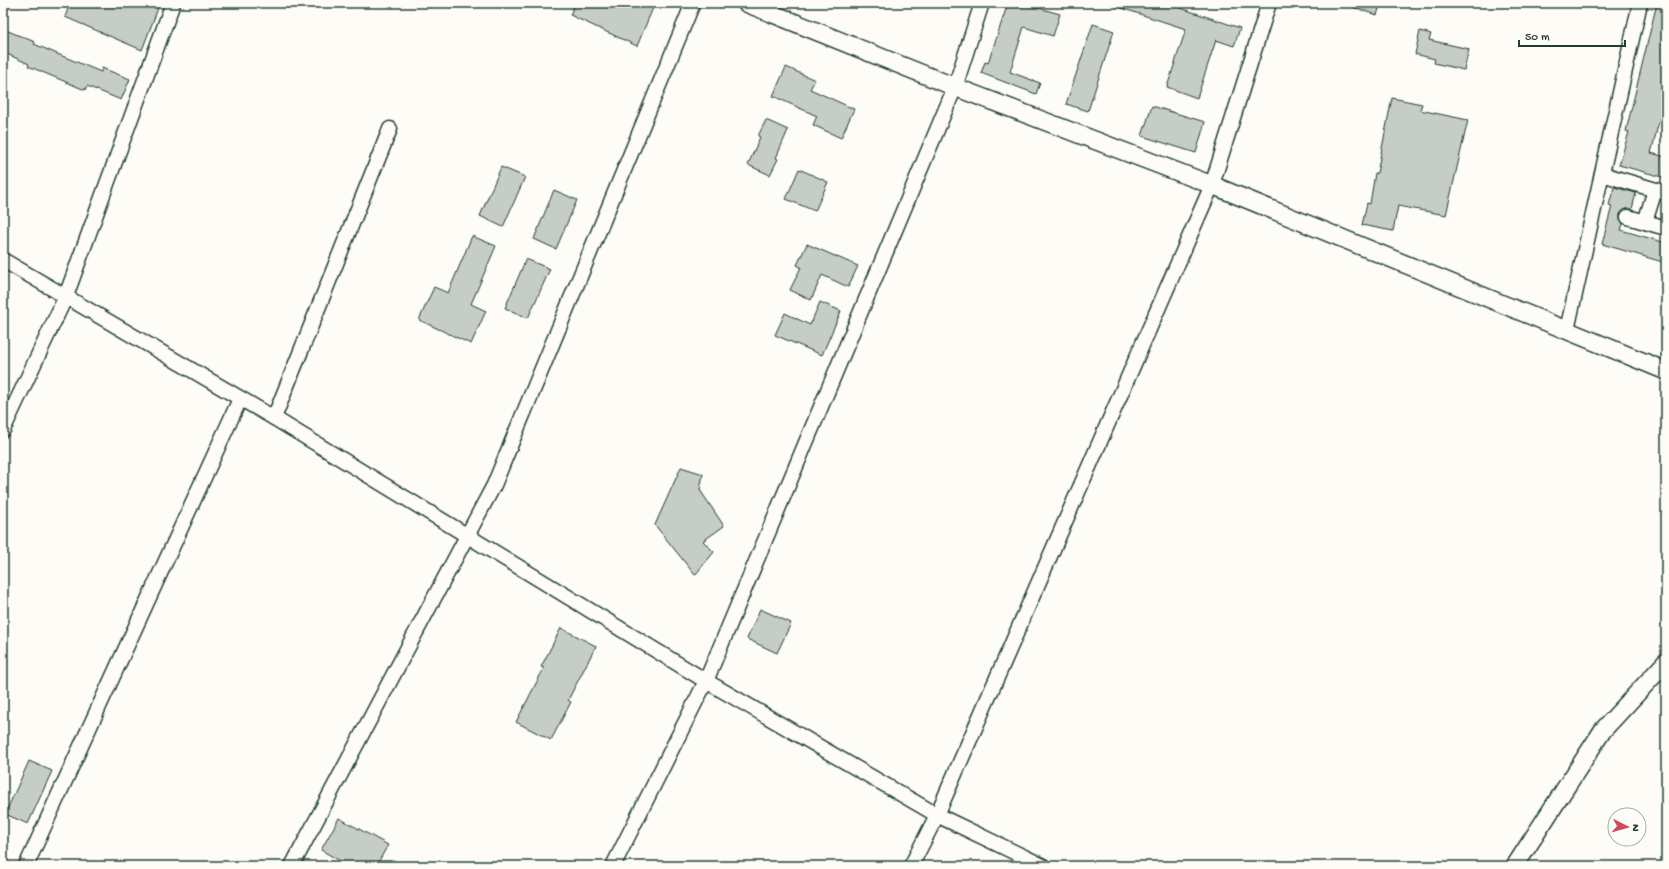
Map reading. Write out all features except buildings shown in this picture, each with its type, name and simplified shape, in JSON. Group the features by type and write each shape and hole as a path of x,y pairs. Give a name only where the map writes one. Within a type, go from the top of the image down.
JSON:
{"street":[{"path":"3,430 66,296 173,3"},
{"path":"292,866 497,478 693,3"},
{"path":"746,3 955,87 1212,185 1666,371"},
{"path":"613,866 706,681 955,87 982,3"},
{"path":"911,866 937,815 1212,185 1270,3"},
{"path":"1567,330 1640,3"},
{"path":"274,418 390,129"},
{"path":"1602,174 1660,191 1645,222"},
{"path":"1628,217 1666,228"},
{"path":"3,260 274,418 706,681 937,815 1043,866"},
{"path":"26,866 240,399"},
{"path":"1515,866 1603,730 1666,662"}]}
